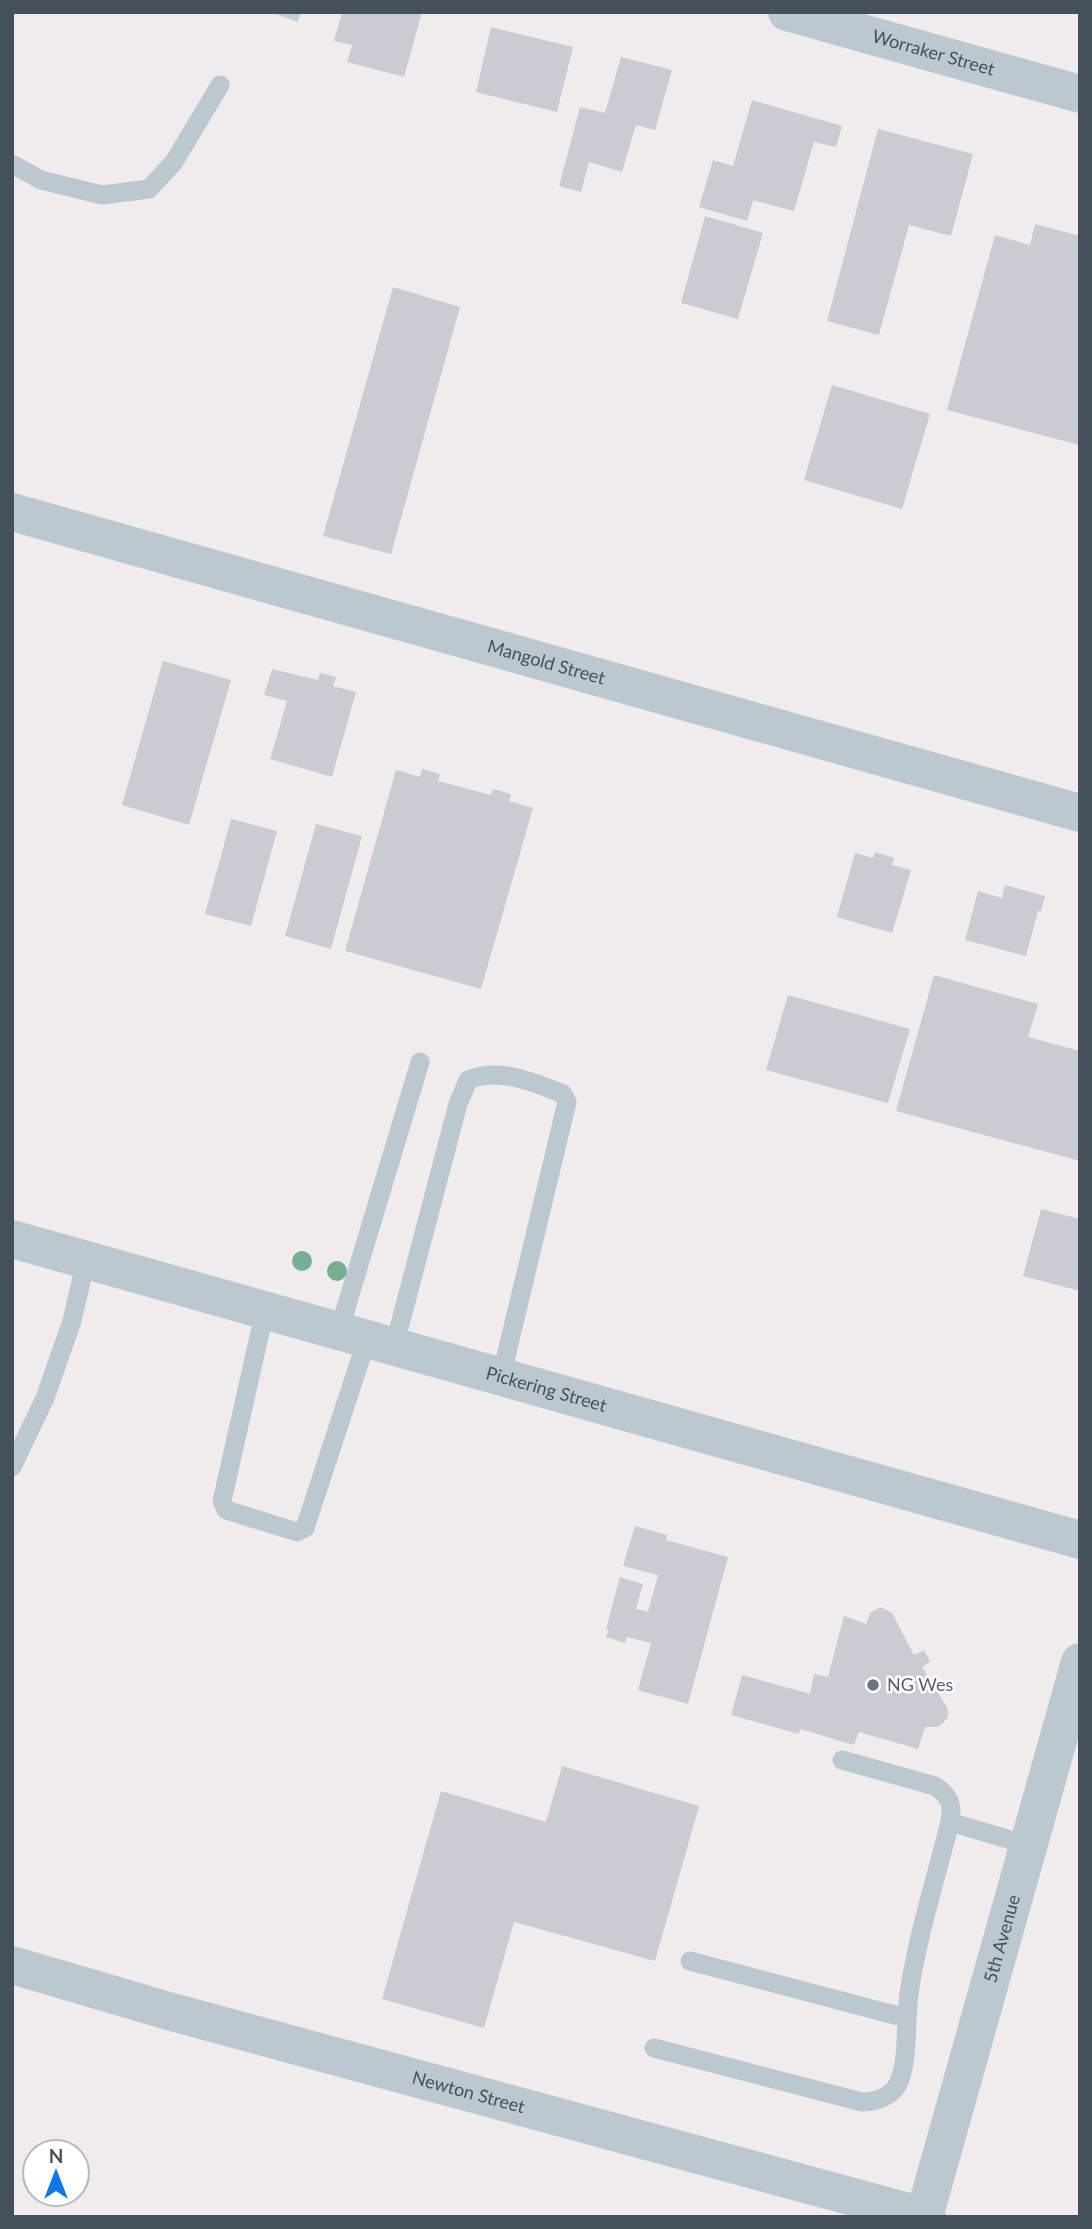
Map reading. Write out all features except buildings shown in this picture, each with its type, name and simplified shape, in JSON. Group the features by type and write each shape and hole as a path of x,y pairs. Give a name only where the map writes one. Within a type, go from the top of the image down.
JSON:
{"street":[{"name":"Worraker Street","path":"787,12 1080,94"},
{"name":"Mangold Street","path":"12,512 1080,813"},
{"name":"Pickering Street","path":"12,1239 1080,1540"},
{"name":"5th Avenue","path":"925,2216 1080,1662"},
{"name":"Newton Street","path":"12,1965 925,2216"}],"lane":[{"path":"12,164 41,180 102,195 149,189 174,162 220,85"},
{"path":"367,1339 420,1062"},
{"path":"265,1310 222,1501 226,1510 297,1532 305,1528 367,1339 468,1080 480,1075 504,1075 542,1085 563,1094 567,1102 501,1377"},
{"path":"12,1467 49,1385 72,1321 86,1260"},
{"path":"654,2048 862,2102 886,2097 897,2087 904,2066 906,2018 914,1967 950,1822 951,1802 945,1793 935,1786 842,1760"},
{"path":"950,1822 1028,1846"},
{"path":"690,1962 906,2018"}],"place":[{"name":"NG Wes","path":"873,1685"}]}
